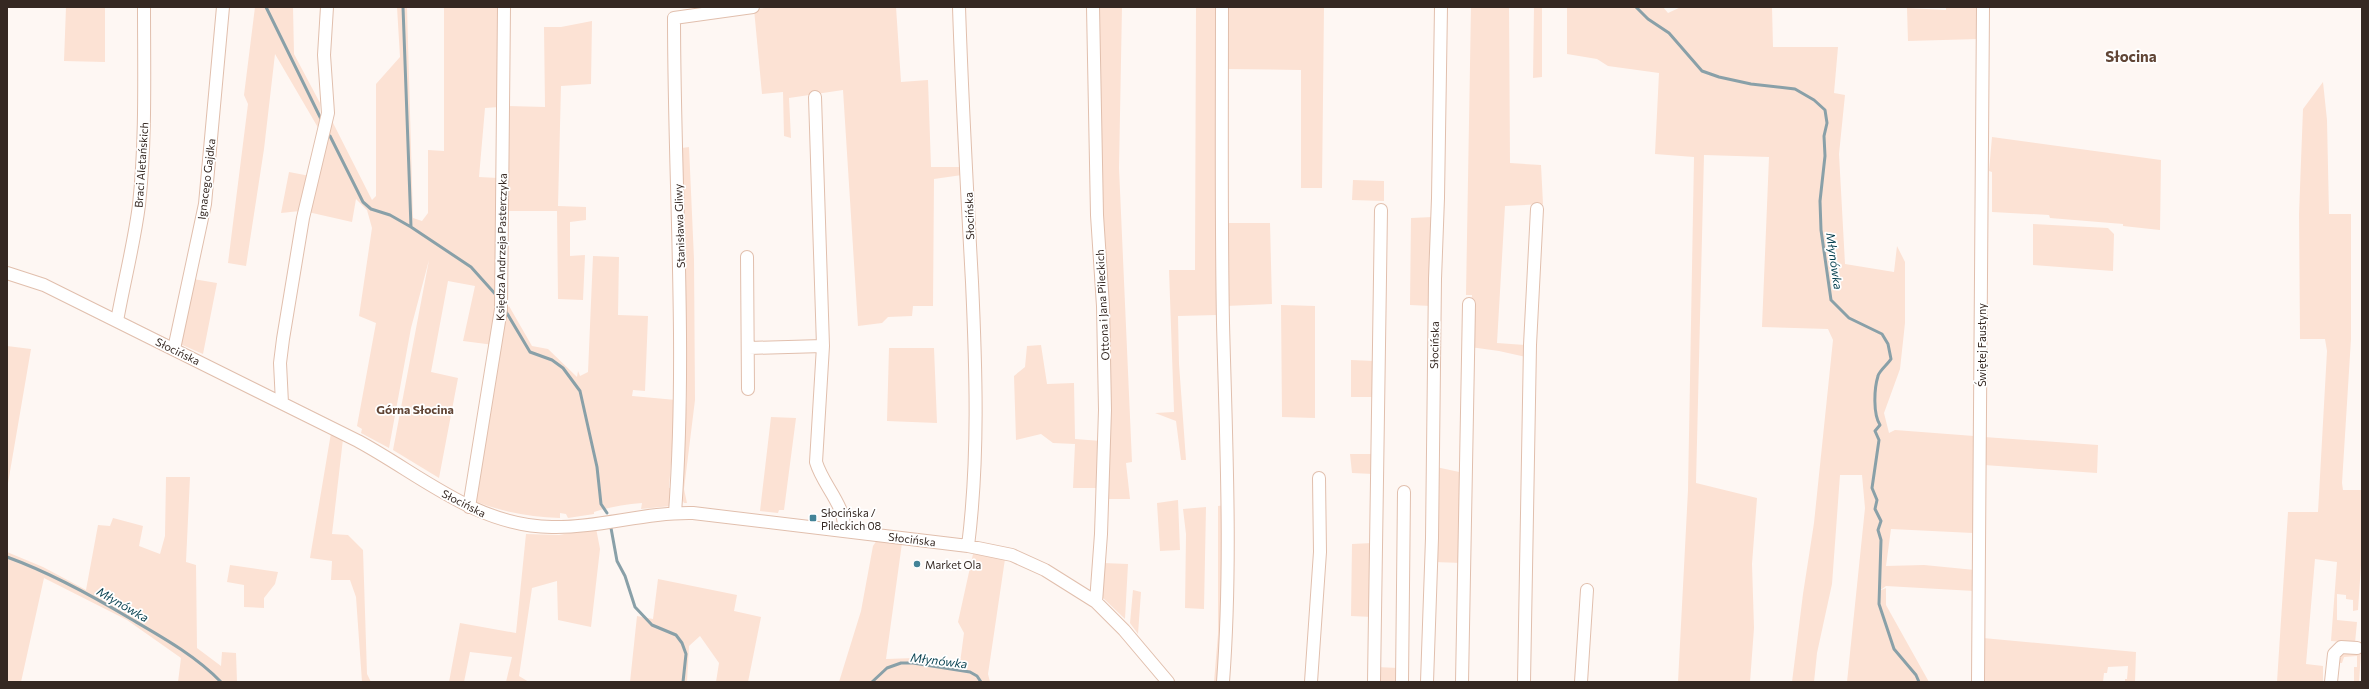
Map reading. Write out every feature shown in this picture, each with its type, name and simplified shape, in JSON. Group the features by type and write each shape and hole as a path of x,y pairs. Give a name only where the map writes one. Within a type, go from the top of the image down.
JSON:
{"street":[{"name":"Braci Aletańskich","path":"117,321 132,250 139,204 143,140 144,7"},
{"name":"Ignacego Gajdka","path":"174,349 206,204 223,7"},
{"path":"282,403 280,363 283,339 303,218 328,113 324,55 327,7"},
{"name":"Księdza Andrzeja Pasterczyka","path":"469,508 501,309 504,7"},
{"name":"Stanisława Gliwy","path":"675,513 682,397 680,260 674,130 674,18 753,7"},
{"name":"Słocińska","path":"959,7 974,333 974,494 968,546"},
{"name":"Ottona i Jana Pileckich","path":"1093,7 1097,215 1103,306 1105,410 1102,518 1096,602"},
{"path":"1222,7 1222,256 1228,510 1228,621 1223,682"},
{"name":"Słocińska","path":"1427,682 1432,538 1435,279 1438,198 1441,7"},
{"name":"Świętej Faustyny","path":"1978,682 1983,7"},
{"path":"815,97 823,346 816,462 820,477 839,506 844,520 844,531"},
{"path":"1524,682 1530,345 1537,209"},
{"path":"1374,682 1381,210"},
{"path":"747,257 749,348 748,389"},
{"name":"Słocińska","path":"7,273 44,285 174,349 390,458 469,508 502,520 552,527 576,526 675,513 709,515 995,550 1030,562 1096,602 1127,633 1168,682"},
{"path":"1462,682 1469,304"},
{"path":"749,348 823,346"},
{"path":"1311,682 1320,552 1319,478"},
{"path":"1402,682 1404,492"},
{"path":"1581,682 1588,590"},
{"path":"2331,682 2334,654 2341,647 2357,648"}],"shaded area":[{"path":"66,7 105,7 105,62 64,61"},
{"path":"255,7 293,7 294,54 320,103 320,131 275,54 264,149 246,266 228,263 248,104 244,95"},
{"path":"397,7 407,7 413,218 422,221 428,213 428,150 444,151 444,7 501,7 499,107 485,108 479,177 498,178 498,265 494,345 463,341 475,286 448,281 431,372 458,378 439,478 393,450 429,260 411,328 389,448 361,433 362,429 357,426 376,323 359,316 372,228 367,210 356,199 352,222 308,212 331,119 372,200 376,196 376,84 400,57"},
{"path":"778,7 896,7 901,82 928,80 931,167 962,167 962,175 934,179 933,306 913,306 912,316 888,317 882,323 858,326 843,90 789,98 791,138 784,136 783,92 762,94 754,9"},
{"path":"1097,7 1122,7 1119,168 1132,462 1126,463 1130,499 1108,499 1110,440 1108,328 1100,221"},
{"path":"1196,7 1219,7 1217,315 1178,316 1179,364 1186,460 1181,460 1176,421 1155,413 1174,412 1169,270 1195,270"},
{"path":"1227,7 1324,7 1322,188 1301,188 1301,70 1226,69"},
{"path":"1471,7 1509,7 1510,163 1541,165 1543,204 1505,206 1497,343 1525,345 1526,357 1470,347 1472,295 1466,295"},
{"path":"1534,7 1542,7 1542,77 1533,78"},
{"path":"1567,7 1663,7 1668,13 1681,7 1772,7 1773,47 1838,47 1834,93 1845,95 1839,154 1845,264 1894,272 1897,246 1905,262 1905,323 1900,369 1884,413 1889,433 1895,430 1974,436 1976,439 1973,533 1891,529 1886,566 1924,565 1975,570 1974,591 1886,586 1879,591 1886,588 1886,605 1929,682 1847,682 1865,508 1862,475 1840,475 1832,584 1817,653 1814,682 1792,682 1814,523 1833,340 1828,329 1762,327 1769,157 1704,155 1696,483 1757,498 1752,564 1754,628 1750,682 1678,682 1688,490 1694,157 1655,154 1659,73 1608,66 1597,59 1567,54"},
{"path":"1946,7 1978,7 1978,39 1908,41 1907,8 1946,10"},
{"path":"592,21 591,84 561,86 558,206 586,207 586,220 570,222 570,256 585,255 583,300 558,299 557,211 507,211 507,106 545,107 544,27 561,27"},
{"path":"2323,82 2327,120 2329,214 2351,214 2351,339 2342,483 2343,490 2362,490 2362,550 2358,610 2353,611 2353,600 2346,599 2346,595 2337,594 2337,620 2357,622 2355,643 2331,641 2337,562 2315,559 2306,664 2323,666 2323,682 2277,682 2288,512 2318,512 2327,351 2325,339 2300,339 2299,214 2303,109"},
{"path":"1992,137 2161,160 2160,230 2123,226 2123,224 2050,218 2049,215 1992,212 1992,172 1989,171"},
{"path":"689,147 694,259 695,400 684,489 687,503 684,503 679,494 687,399 682,148"},
{"path":"289,172 310,176 300,211 281,213"},
{"path":"1353,180 1384,181 1384,201 1352,200"},
{"path":"1433,217 1431,306 1410,305 1411,218"},
{"path":"1227,223 1270,223 1272,304 1226,306"},
{"path":"2033,224 2108,228 2114,234 2113,271 2033,265"},
{"path":"593,256 619,257 618,315 648,316 645,391 633,390 632,396 676,400 669,488 672,488 671,506 641,509 642,503 630,504 600,510 594,512 594,514 568,518 566,514 560,513 560,518 516,513 474,501 503,315 509,306 532,346 548,349 577,377 578,371 580,376 588,372"},
{"path":"193,279 217,283 203,354 180,344"},
{"path":"1281,305 1315,306 1315,418 1282,417"},
{"path":"1041,345 1047,384 1074,383 1075,439 1101,441 1100,488 1073,488 1075,444 1053,443 1041,434 1016,440 1014,376 1025,367 1027,346"},
{"path":"7,346 31,349 7,489"},
{"path":"889,348 934,348 937,423 887,421"},
{"path":"1351,360 1374,361 1375,397 1351,397"},
{"path":"771,417 796,418 784,510 779,510 778,513 760,511"},
{"path":"331,433 343,439 332,534 348,535 363,550 367,674 371,682 362,682 356,597 350,580 331,580 332,561 310,558"},
{"path":"1984,437 2098,445 2097,473 1984,465"},
{"path":"1350,454 1373,454 1373,474 1352,473"},
{"path":"1436,467 1464,473 1462,563 1434,562"},
{"path":"166,477 190,477 186,562 196,565 197,648 221,666 222,652 236,653 237,682 178,682 181,658 127,620 44,578 21,682 7,682 7,552 43,567 86,590 98,525 110,526 113,518 143,526 139,546 160,554 165,536"},
{"path":"1178,500 1180,550 1160,551 1157,503"},
{"path":"1225,505 1218,682 1214,682 1218,634 1218,506"},
{"path":"1206,507 1204,609 1185,608 1186,534 1183,509"},
{"path":"596,528 600,549 591,627 558,620 557,581 532,588 519,676 529,682 506,682 512,657 470,652 464,682 449,682 460,623 516,633 526,534 559,535"},
{"path":"877,540 902,543 886,659 915,658 960,663 964,633 958,622 973,554 1005,559 988,674 990,682 839,682 861,611 873,546"},
{"path":"1372,543 1372,617 1351,616 1352,544"},
{"path":"1103,563 1128,564 1125,619 1101,596"},
{"path":"230,565 278,572 275,584 264,598 264,608 244,607 244,585 227,582"},
{"path":"658,579 737,595 734,611 761,617 748,682 716,682 719,663 700,636 689,646 687,682 630,682 637,616 653,619"},
{"path":"1133,590 1141,592 1138,634 1130,623"},
{"path":"1983,638 2136,652 2135,682 2125,682 2125,679 2127,679 2128,666 2108,667 2107,673 2104,673 2103,682 1982,682"},
{"path":"2343,651 2361,652 2359,682 2354,682 2354,667 2357,667 2357,656 2344,657 2342,663 2336,663"},
{"path":"1377,667 1398,668 1397,682 1377,682"}],"waterway":[{"path":"266,7 322,121"},
{"path":"403,7 411,227 471,267 497,296"},
{"name":"Młynówka","path":"1636,7 1648,19 1669,33 1702,71 1719,77 1751,84 1795,89 1814,100 1825,110 1827,123 1824,136 1825,156 1820,201 1821,230 1831,300 1849,318 1882,334 1888,344 1891,359 1879,374 1875,394 1876,415 1880,425 1875,431 1879,440 1872,488 1877,500 1875,509 1881,521 1878,530 1881,540 1879,604 1894,649 1916,675 1919,682"},
{"path":"330,136 363,202 371,209 390,215 411,227"},
{"path":"505,310 530,352 552,360 563,368 580,391 597,467 601,504 607,513"},
{"path":"611,528 617,561 625,576 635,607 652,625 676,635 682,643 686,654 683,682"},
{"name":"Młynówka","path":"7,557 55,577 116,610 190,655 221,682"},
{"name":"Młynówka","path":"872,682 887,668 901,663 913,663 970,672 977,676 981,682"}],"place":[{"name":"Słocińska / Pileckich 08","path":"813,518"},
{"name":"Market Ola","path":"917,564"}],"district":[{"name":"Słocina","path":"2131,56"},
{"name":"Górna Słocina","path":"415,409"}]}
